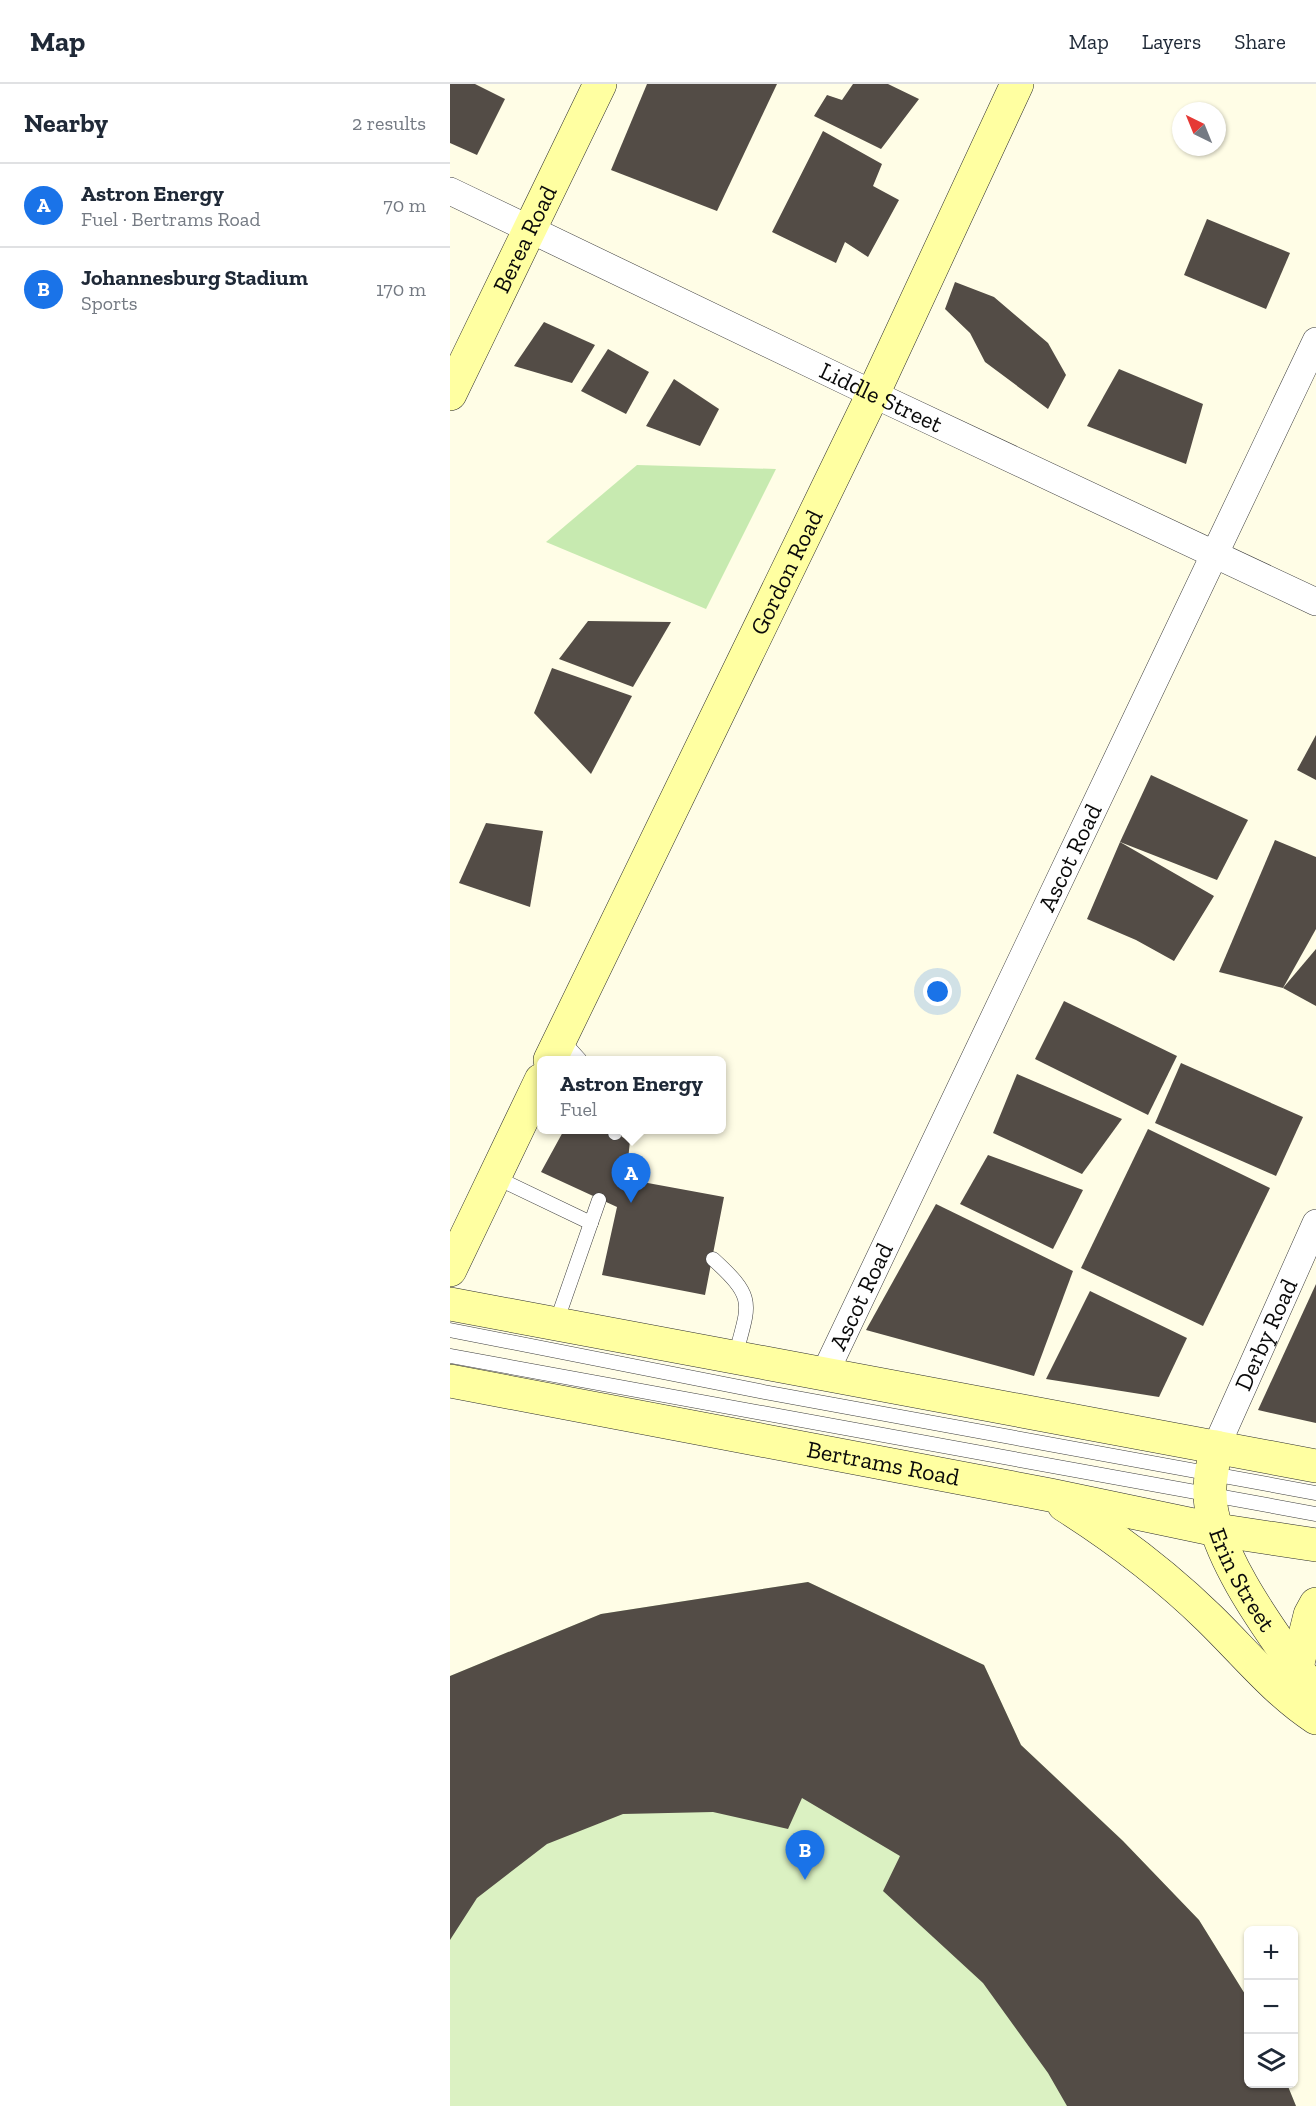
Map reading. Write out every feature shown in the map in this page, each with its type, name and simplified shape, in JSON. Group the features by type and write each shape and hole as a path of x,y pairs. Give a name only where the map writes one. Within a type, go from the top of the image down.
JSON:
{"main road":[{"name":"Berea Road","path":"450,394 528,228 600,84"},
{"name":"Gordon Road","path":"564,1053 1017,84"},
{"path":"450,1270 537,1088"},
{"path":"450,1304 824,1375 1213,1471 1316,1466"},
{"name":"Bertrams Road","path":"450,1381 1050,1495 1217,1530 1316,1545"},
{"name":"Erin Street","path":"1213,1471 1217,1530 1242,1585 1316,1695"},
{"path":"1050,1495 1097,1526 1175,1587 1257,1669 1316,1718"},
{"path":"1297,1667 1310,1615 1316,1604"}],"street":[{"name":"Liddle Street","path":"450,191 873,394 1316,602"},
{"name":"Ascot Road","path":"824,1375 1316,341"},
{"name":"Derby Road","path":"1213,1471 1316,1223"}],"lane":[{"path":"495,1177 591,1223"},
{"path":"555,1324 599,1200"},
{"path":"713,1259 743,1289 748,1306 735,1358"},
{"path":"450,1330 764,1392 1213,1471 1316,1493"},
{"path":"450,1356 1213,1471 1316,1514"}],"green space":[{"path":"637,465 776,469 706,609 546,542"},
{"path":"808,1582 984,1665 1021,1745 1123,1841 1199,1920 1244,1993 1244,2088 1289,2088 1296,2106 450,2106 450,1676 601,1614"}],"building":[{"path":"450,84 475,84 505,99 477,155 450,143"},
{"path":"647,84 777,84 717,211 611,170"},
{"path":"853,84 888,84 919,99 881,149 814,116 827,95 842,100"},
{"path":"823,131 882,164 873,186 899,200 868,257 845,242 836,263 772,232"},
{"path":"1207,219 1290,253 1266,309 1184,275"},
{"path":"955,282 994,297 1048,343 1066,375 1048,409 985,362 970,333 945,309"},
{"path":"544,322 595,345 572,383 514,366"},
{"path":"608,349 649,372 626,414 581,391"},
{"path":"1119,369 1203,404 1186,464 1087,426"},
{"path":"674,379 719,409 700,446 646,426"},
{"path":"588,621 671,622 633,687 559,659"},
{"path":"552,668 632,696 591,774 534,713"},
{"path":"1316,735 1316,780 1297,770"},
{"path":"1151,775 1248,820 1217,880 1120,842"},
{"path":"486,823 543,831 530,907 459,883"},
{"path":"1275,840 1316,857 1316,929 1283,988 1219,972"},
{"path":"1120,842 1214,896 1174,961 1136,940 1087,919"},
{"path":"1316,949 1316,1006 1283,988"},
{"path":"1064,1001 1177,1056 1148,1115 1035,1059"},
{"path":"1181,1063 1303,1117 1276,1176 1155,1123"},
{"path":"1017,1074 1122,1119 1082,1174 993,1133"},
{"path":"1148,1129 1270,1188 1203,1326 1081,1268"},
{"path":"562,1134 617,1134 630,1141 626,1179 724,1197 705,1295 602,1275 617,1207 541,1172"},
{"path":"988,1155 1083,1190 1053,1249 960,1204"},
{"path":"936,1204 1073,1271 1034,1376 866,1330"},
{"path":"1316,1284 1316,1423 1258,1410"},
{"path":"1090,1291 1187,1338 1159,1397 1046,1379"},
{"path":"808,1582 984,1665 1021,1745 1123,1841 1199,1920 1244,1993 1244,2088 1289,2088 1296,2106 1067,2106 1048,2073 983,1983 883,1891 900,1856 802,1798 788,1829 713,1812 623,1814 547,1844 477,1898 450,1940 450,1676 601,1614"}],"place":[{"name":"Astron Energy","path":"631,1203"},
{"name":"Johannesburg Stadium","path":"805,1880"}]}
